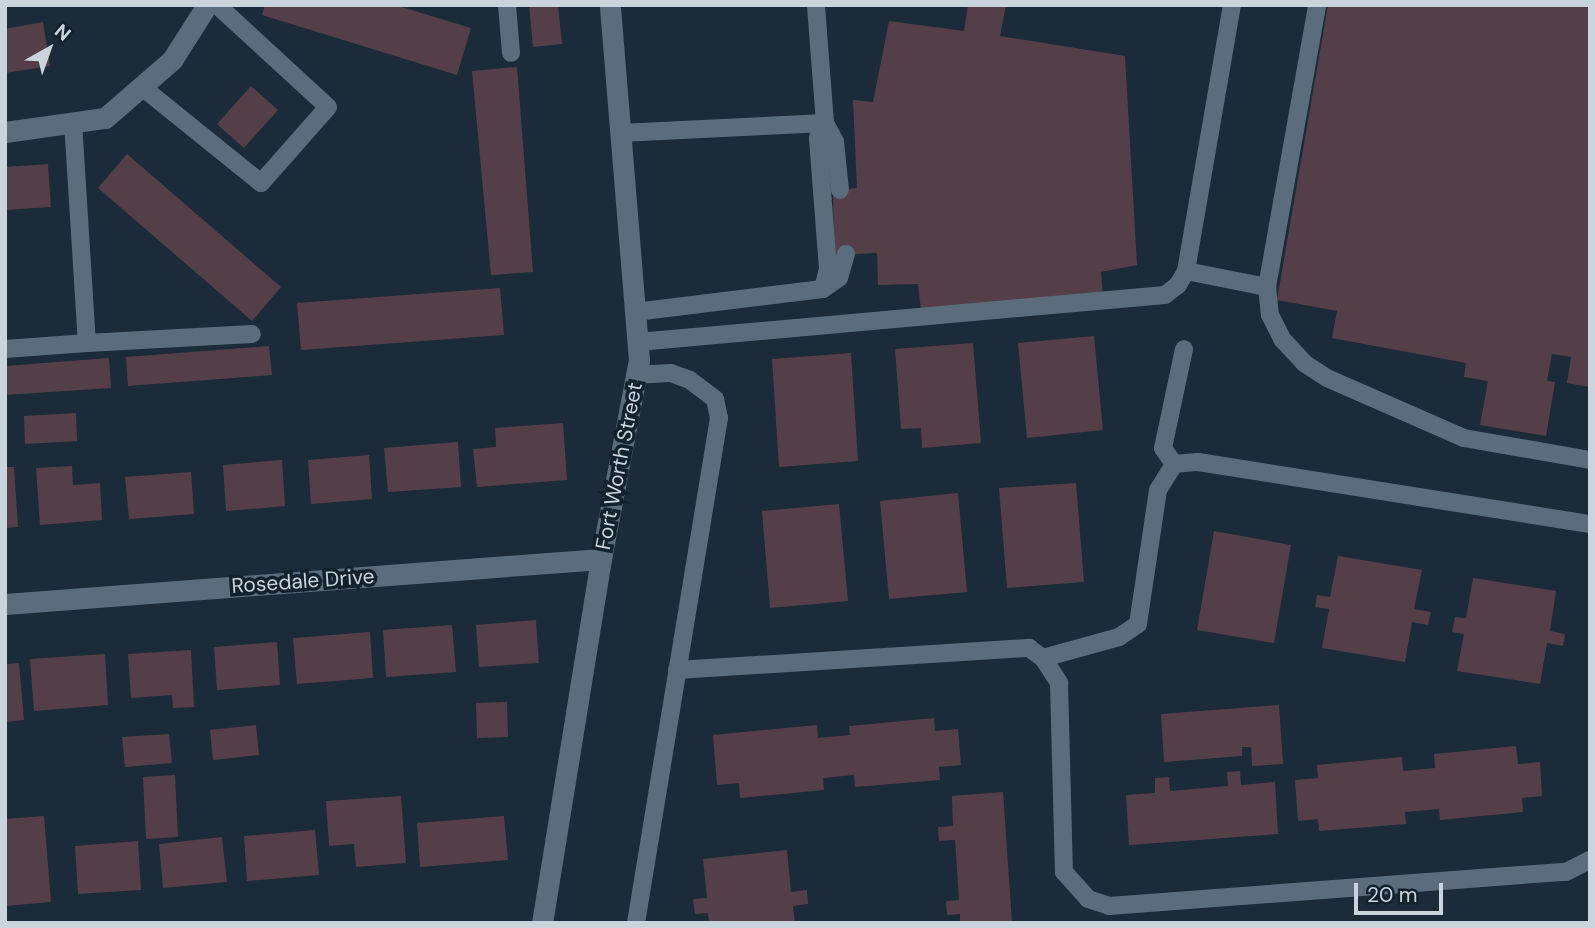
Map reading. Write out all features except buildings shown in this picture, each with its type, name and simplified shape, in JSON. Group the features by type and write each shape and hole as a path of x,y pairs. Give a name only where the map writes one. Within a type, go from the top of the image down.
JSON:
{"street":[{"path":"5,132 106,118 172,60 207,5"},
{"name":"Fort Worth Street","path":"542,923 601,559 636,375 638,342 610,5"},
{"name":"Rosedale Drive","path":"5,604 601,559"},
{"path":"536,923 542,923"}],"lane":[{"path":"142,87 261,183 328,107 217,5"},
{"path":"507,5 511,53"},
{"path":"816,5 825,123 835,142 840,190"},
{"path":"638,342 1151,298 1178,285 1186,271 1231,5"},
{"path":"1317,5 1267,287 1270,315 1282,339 1304,363 1327,378 1464,438 1590,460"},
{"path":"73,122 87,343"},
{"path":"620,134 825,123"},
{"path":"823,289 828,269 818,138 825,123"},
{"path":"635,312 816,293 839,278 846,254"},
{"path":"1186,271 1267,287"},
{"path":"5,349 252,334"},
{"path":"1174,464 1163,448 1184,349"},
{"path":"636,375 671,373 690,380 715,399 719,418 636,923"},
{"path":"1174,464 1198,462 1590,524"},
{"path":"1043,658 1119,637 1138,624 1158,490 1174,464"},
{"path":"677,670 1029,648 1043,658 1059,683 1064,872 1088,899 1109,906 1566,872 1590,860"}]}
